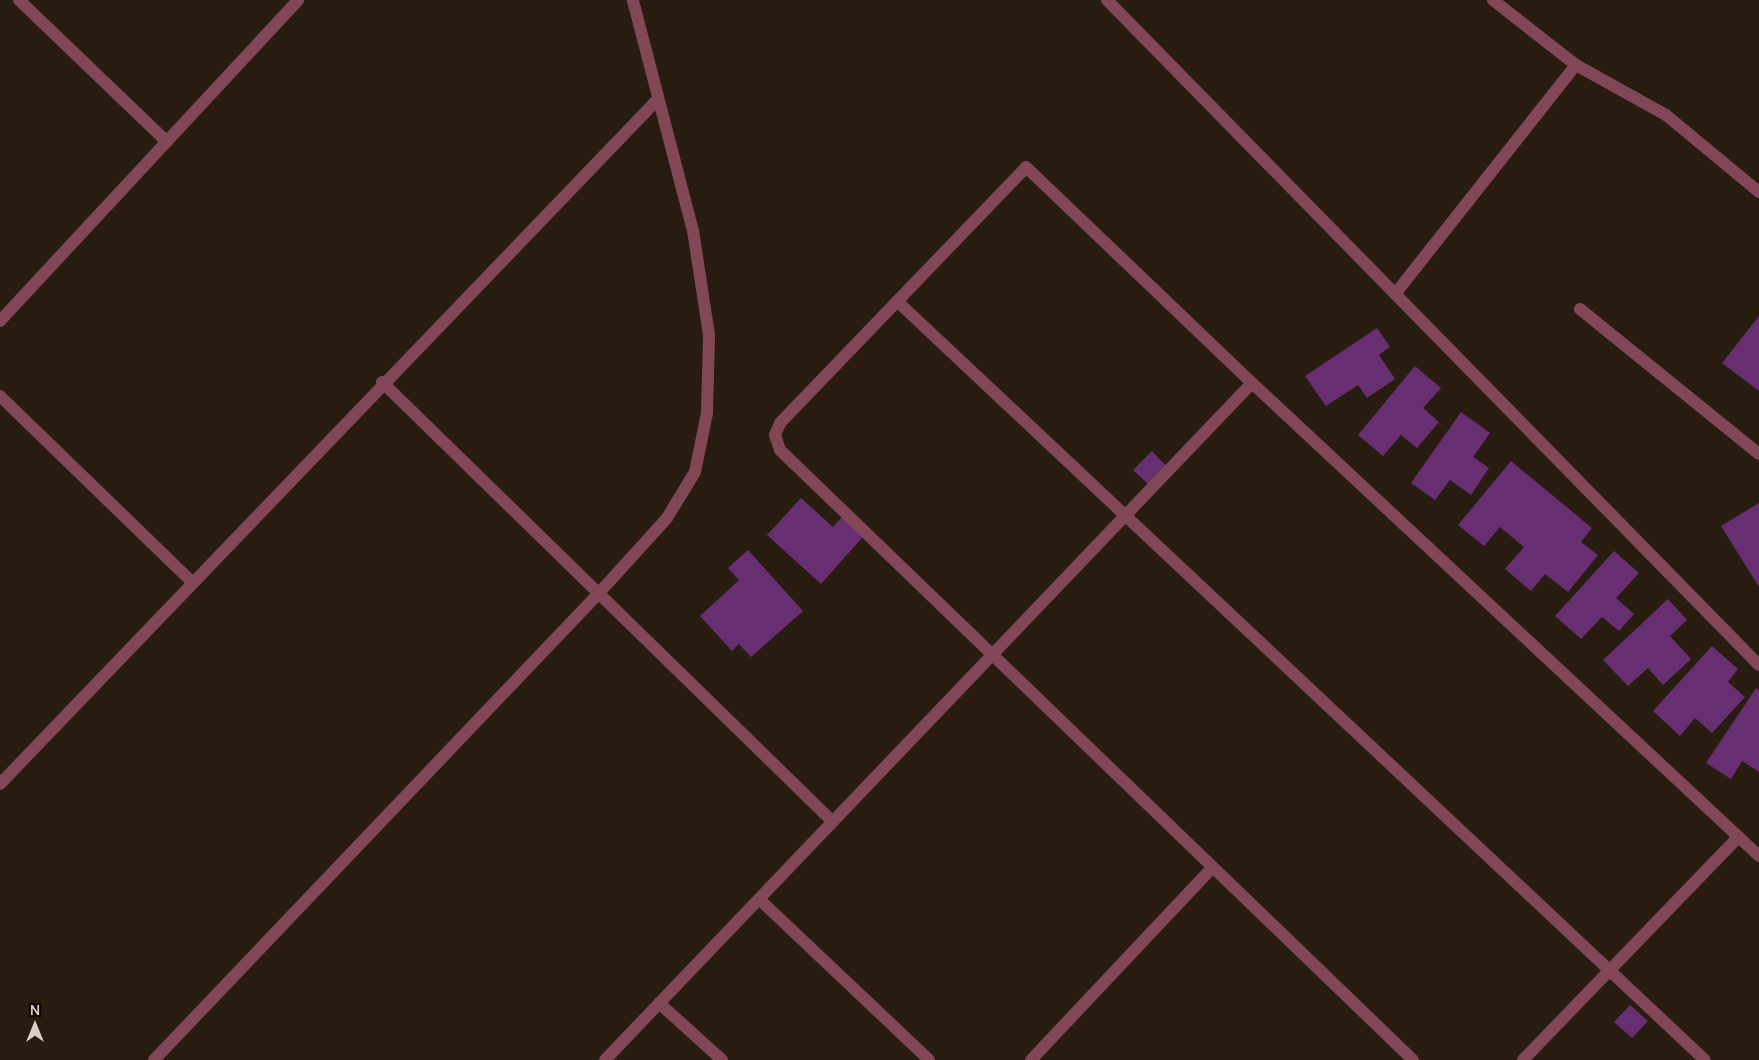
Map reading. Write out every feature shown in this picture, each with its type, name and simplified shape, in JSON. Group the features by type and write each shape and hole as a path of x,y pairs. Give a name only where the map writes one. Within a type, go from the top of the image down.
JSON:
{"street":[{"path":"19,0 167,142"},
{"path":"0,321 298,0"},
{"path":"154,1060 599,593 667,518 695,472 707,413 709,335 693,230 657,100 633,0"},
{"path":"1107,0 1759,665"},
{"path":"1493,0 1576,65 1666,115 1759,192"},
{"path":"1395,294 1576,65"},
{"path":"0,784 382,382 657,100"},
{"path":"1413,1060 991,656 780,450 775,435 780,424 1026,167 1252,383 1759,856"},
{"path":"898,302 1705,1060"},
{"path":"1580,309 1759,454"},
{"path":"382,382 833,822"},
{"path":"605,1060 1252,383"},
{"path":"0,396 192,582"},
{"path":"1522,1060 1738,837"},
{"path":"1031,1060 1212,868"},
{"path":"759,899 929,1060"},
{"path":"659,1003 722,1060"}],"building":[{"path":"1759,316 1759,391 1722,363"},
{"path":"1377,328 1390,347 1379,355 1395,379 1367,398 1358,385 1326,406 1305,376"},
{"path":"1415,366 1441,388 1423,408 1439,422 1417,448 1401,435 1383,456 1358,435"},
{"path":"1461,412 1490,433 1473,457 1489,468 1471,495 1450,480 1435,500 1411,483"},
{"path":"1152,451 1168,468 1150,486 1133,470"},
{"path":"1511,461 1592,528 1581,542 1598,555 1568,592 1545,574 1531,591 1505,569 1524,547 1500,527 1484,546 1458,525"},
{"path":"801,498 833,527 848,510 869,530 821,584 767,535"},
{"path":"1759,503 1759,587 1721,526"},
{"path":"748,550 803,611 751,657 739,644 732,651 700,616 739,580 728,568"},
{"path":"1614,551 1639,573 1616,598 1634,614 1619,631 1602,617 1581,639 1555,616"},
{"path":"1668,599 1687,620 1670,636 1691,659 1663,685 1648,668 1628,686 1603,660"},
{"path":"1712,646 1738,669 1728,682 1745,697 1712,733 1695,718 1680,736 1653,711"},
{"path":"1756,688 1759,690 1759,772 1742,761 1731,779 1706,763"},
{"path":"1630,1005 1648,1021 1632,1038 1614,1022"}]}
